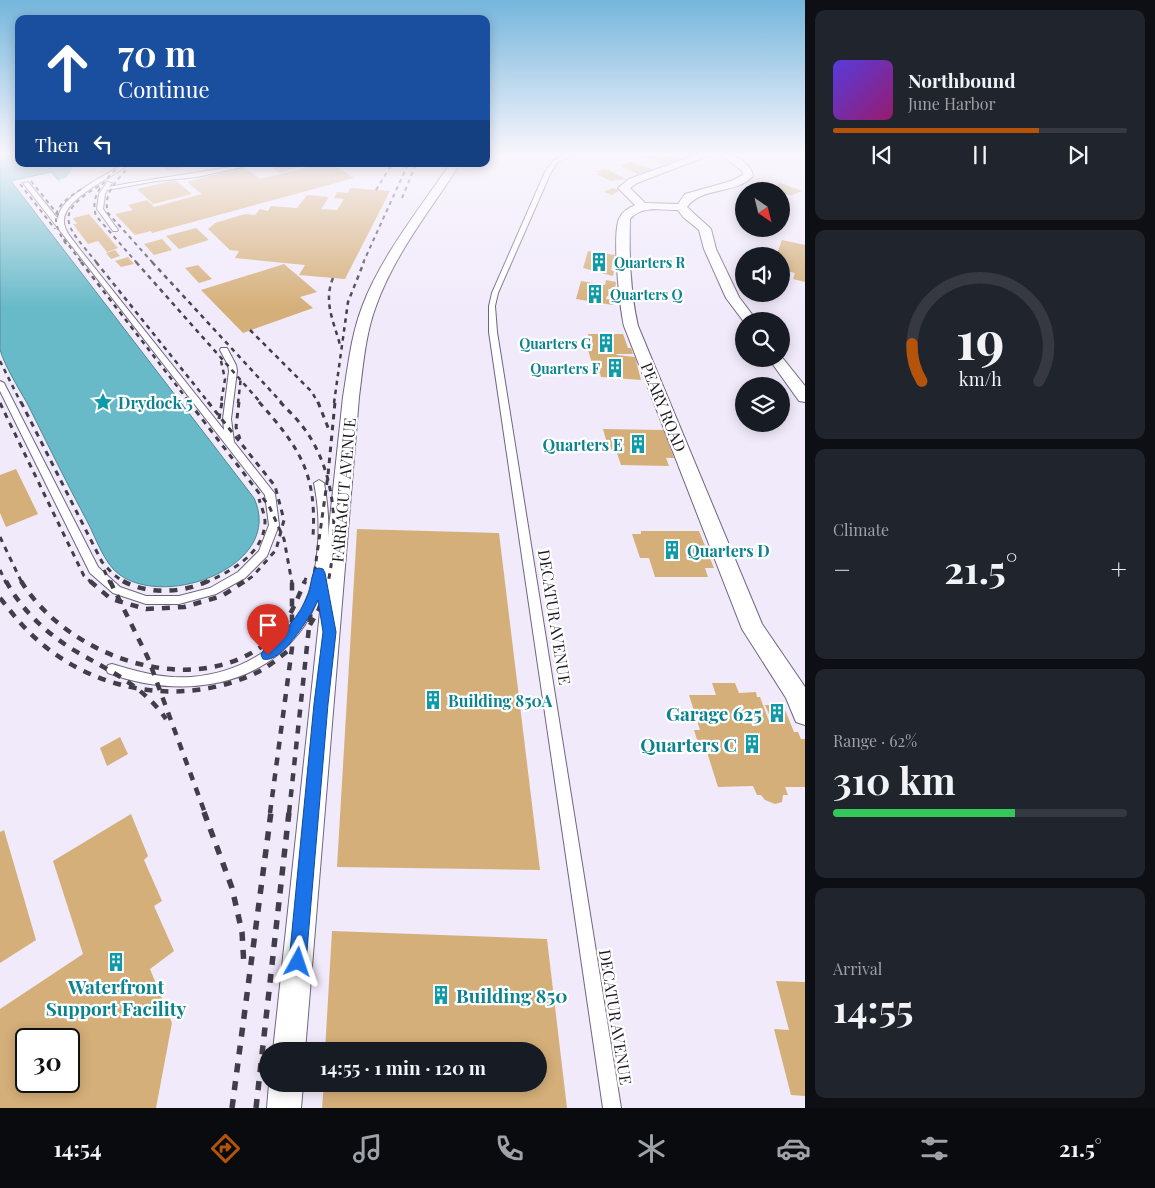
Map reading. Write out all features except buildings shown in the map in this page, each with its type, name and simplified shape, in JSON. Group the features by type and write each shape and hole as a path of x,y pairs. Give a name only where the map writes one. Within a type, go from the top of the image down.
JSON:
{"street":[{"name":"FARRAGUT AVENUE","path":"290,1042 351,397 360,336 369,306 385,270 428,205"},
{"path":"642,206 681,207 687,216 705,229 710,250 733,298 743,312"},
{"name":"PEARY ROAD","path":"642,206 631,212 624,219 624,284 627,312 631,326 753,629 794,691 805,714"},
{"path":"783,367 805,397"},
{"path":"284,1108 285,1092"}],"lane":[{"path":"0,383 94,570 106,585 114,591 138,599 168,601 201,596 246,572 262,556 275,527 276,516 273,502 266,488 44,205"},
{"path":"67,235 61,224 65,208 68,205"},
{"path":"100,205 100,209 115,230"},
{"name":"DECATUR AVENUE","path":"534,205 495,293 492,306 494,332 612,1108"},
{"path":"224,350 233,371 227,427 235,450"},
{"path":"112,669 136,677 172,682 208,680 243,669 276,649 306,614 315,591 324,535 324,503 319,483"},
{"path":"324,535 344,484"},
{"path":"319,573 330,632"}],"water":[{"name":"Drydock 5","path":"0,205 29,205 254,498 259,522 253,543 238,561 217,574 192,583 166,587 141,584 120,575 109,564 101,550 0,349"}],"railway":[{"path":"36,205 55,229"},
{"path":"50,205 57,213"},
{"path":"57,213 62,205"},
{"path":"74,205 69,214 72,230 97,263"},
{"path":"94,205 96,216 137,263"},
{"path":"107,205 108,213 153,263"},
{"path":"363,263 389,205"},
{"path":"57,213 57,225 66,244"},
{"path":"64,239 82,263"},
{"path":"81,262 190,403"},
{"path":"96,262 209,403"},
{"path":"136,262 241,380"},
{"path":"152,262 282,403"},
{"path":"334,403 348,302 364,262"},
{"path":"333,278 330,287 329,304 340,345"},
{"path":"250,330 312,392 318,403"},
{"path":"0,361 21,403"},
{"path":"221,361 225,379 221,403"},
{"path":"238,403 241,380"},
{"path":"241,380 261,403"},
{"path":"21,402 102,562 125,583"},
{"path":"189,402 269,506 281,532"},
{"path":"208,402 219,416"},
{"path":"219,416 222,402"},
{"path":"239,402 236,427 240,439"},
{"path":"259,402 285,433 302,462 312,495 313,536"},
{"path":"280,402 307,432 319,454 328,478"},
{"path":"318,402 329,430"},
{"path":"328,478 335,402"},
{"path":"0,403 84,576 92,583"},
{"path":"219,416 275,486 284,520 281,532"},
{"path":"313,583 328,478"},
{"path":"328,478 333,508 334,527 328,583"},
{"path":"205,583 235,567 259,543 265,522 259,499"},
{"path":"243,583 253,576 276,550 281,532"},
{"path":"281,532 284,539 292,583"},
{"path":"0,537 21,581"},
{"path":"0,570 6,583"},
{"path":"104,570 110,583"},
{"path":"304,583 308,573"},
{"path":"6,581 26,610 52,635 136,688"},
{"path":"21,581 42,608 68,630 98,649 131,662 151,666"},
{"path":"90,581 111,599 120,602"},
{"path":"110,581 120,602"},
{"path":"123,581 143,589 166,591 188,588 208,581"},
{"path":"120,602 146,609 184,607 222,596 245,581"},
{"path":"292,610 305,581"},
{"path":"289,813 314,581"},
{"path":"310,625 319,609 328,581"},
{"path":"292,583 292,610"},
{"path":"0,598 23,626 51,651 77,668 105,680 136,688"},
{"path":"120,602 151,666"},
{"path":"151,666 166,669 200,669 234,661 272,639 292,610"},
{"path":"292,610 292,648"},
{"path":"160,690 196,690 226,684 261,671 292,648"},
{"path":"270,813 292,648"},
{"path":"151,666 160,690"},
{"path":"136,688 160,690"},
{"path":"136,688 157,707 166,719"},
{"path":"160,690 205,813"},
{"path":"204,812 232,888 242,932 244,966"},
{"path":"232,1108 271,812"},
{"path":"256,1108 289,812"}],"place":[{"name":"Quarters R","path":"599,262"},
{"name":"Quarters Q","path":"595,294"},
{"name":"Quarters G","path":"606,343"},
{"name":"Quarters F","path":"615,368"},
{"name":"Drydock 5","path":"103,402"},
{"name":"Quarters E","path":"638,444"},
{"name":"Quarters D","path":"672,550"},
{"name":"Building 850A","path":"433,700"},
{"name":"Garage 625","path":"777,713"},
{"name":"Quarters C","path":"752,744"},
{"name":"Waterfront Support Facility","path":"116,962"},
{"name":"Building 850","path":"441,995"}],"route":[{"path":"268,655 276,649 306,614 315,591 319,573 330,632 321,704 298,962"}]}
